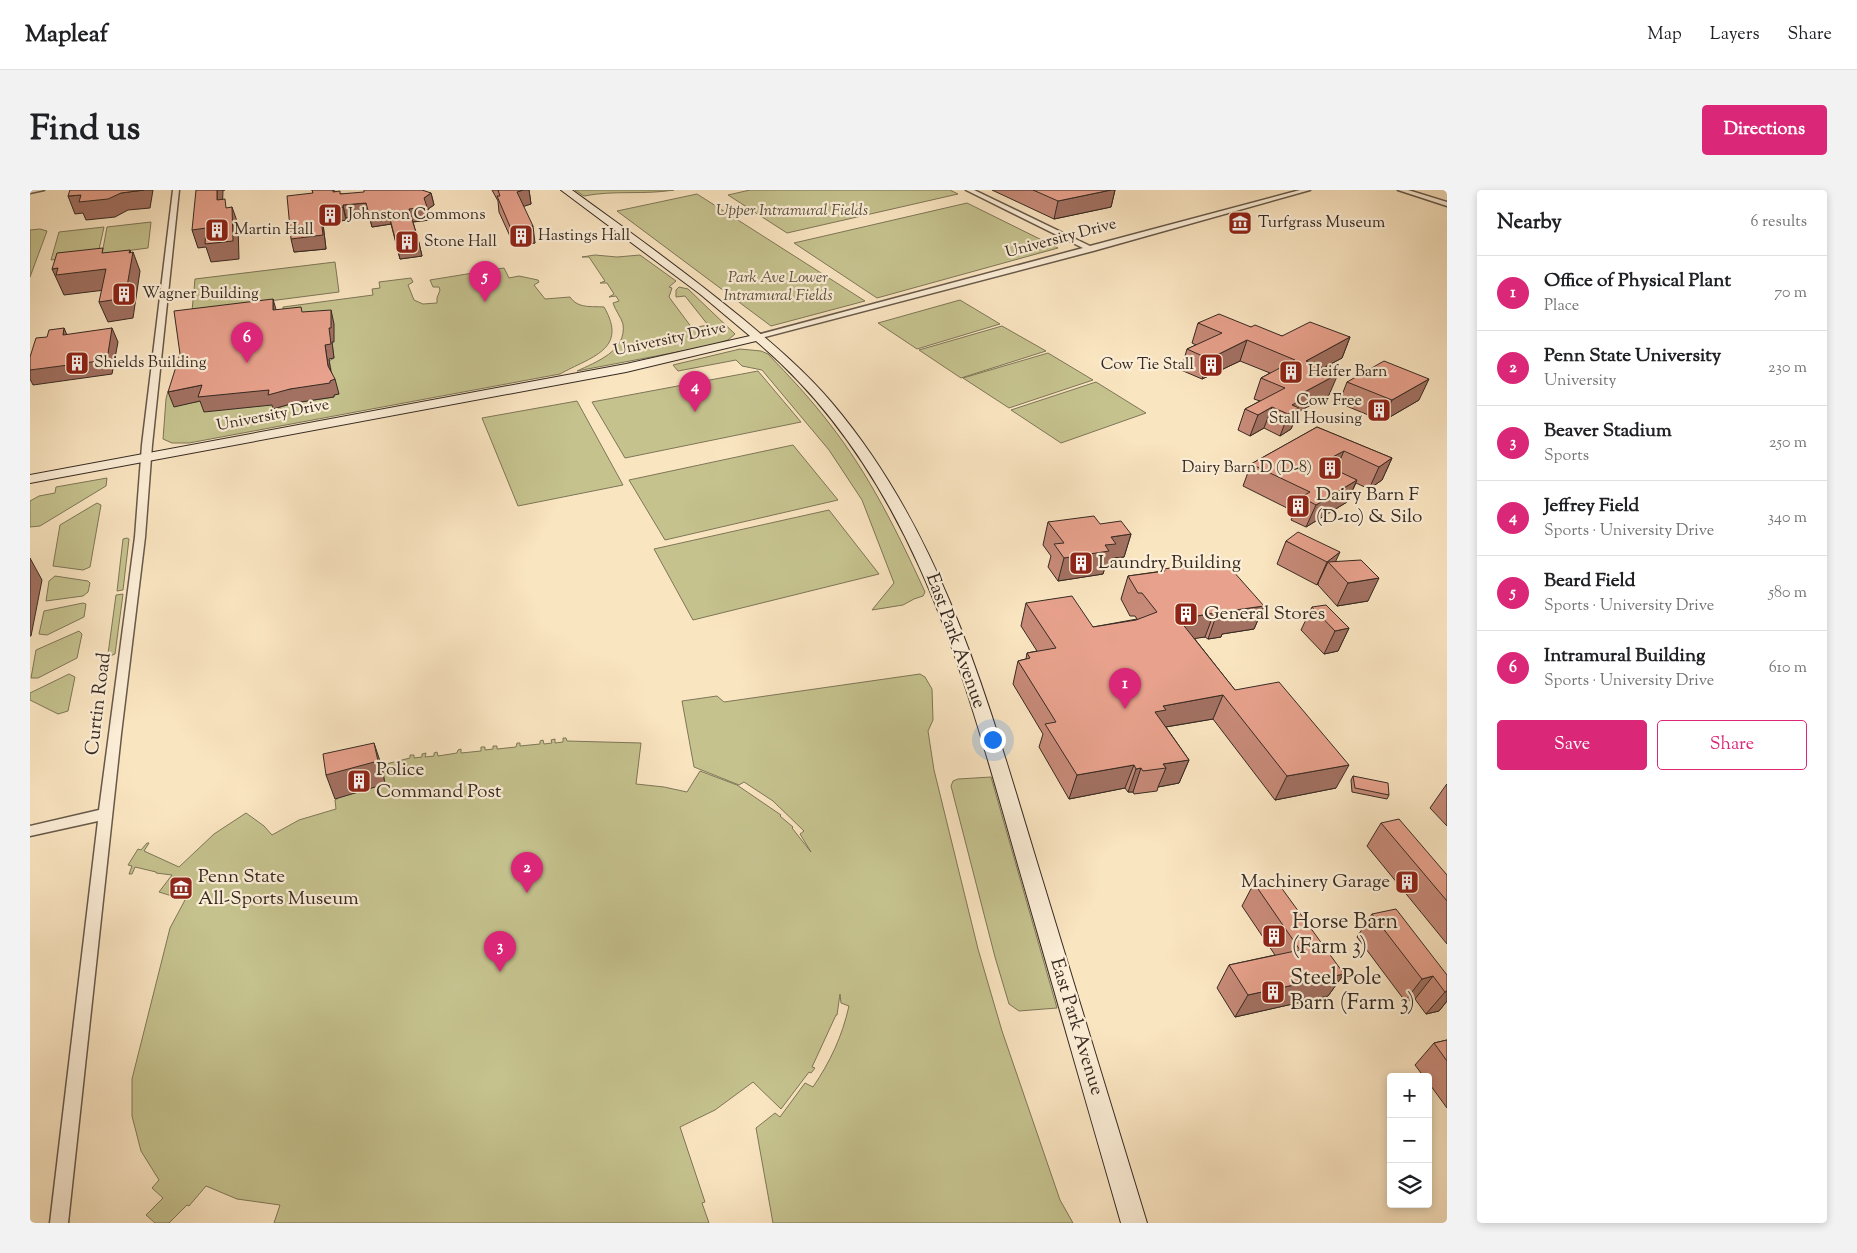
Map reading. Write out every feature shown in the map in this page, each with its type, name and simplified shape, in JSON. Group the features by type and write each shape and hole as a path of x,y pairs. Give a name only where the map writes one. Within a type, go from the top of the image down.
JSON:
{"main road":[{"name":"East Park Avenue","path":"566,190 691,281 760,337 803,377 828,405 866,456 905,520 948,611 1003,781 1134,1223"},
{"name":"University Drive","path":"30,479 626,368 760,337"}],"street":[{"path":"30,191 40,190"},
{"name":"Curtin Road","path":"59,1223 140,537 146,458 176,190"},
{"path":"969,190 1090,249"},
{"name":"University Drive","path":"760,337 1307,190"},
{"path":"1401,190 1447,204"},
{"path":"30,831 106,814"}],"green space":[{"path":"575,190 674,190 606,193 584,196"},
{"name":"Upper Intramural Fields","path":"750,190 950,190 958,194 787,233 728,195"},
{"name":"Park Ave Lower Intramural Fields","path":"697,194 865,301 771,326 617,211"},
{"path":"967,203 1058,248 877,298 794,243"},
{"path":"151,222 148,248 102,254 107,227"},
{"path":"104,227 98,254 51,260 59,232"},
{"path":"40,229 47,231 30,277 30,230"},
{"path":"595,255 617,257 640,255 676,281 669,287 672,288 669,297 692,328 708,325 685,296 676,297 676,290 679,287 688,289 735,334 728,340 709,346 577,371 609,354 620,341 623,333 623,324 613,303 619,301 616,296 609,297 614,294 607,283 600,283 605,281 589,257 582,257"},
{"path":"335,262 339,292 192,311 195,279"},
{"path":"504,268 509,278 519,276 538,280 539,282 534,285 545,299 570,297 581,305 604,307 611,322 612,333 609,343 594,357 560,374 189,443 172,443 163,439 168,391 174,390 174,406 207,400 274,403 274,409 294,403 334,397 334,395 339,394 335,386 329,361 334,358 332,342 334,341 283,310 283,307 373,295 372,289 380,288 379,282 411,278 413,282 408,285 414,300 423,304 437,303 440,290 439,287 433,287 430,280"},
{"path":"960,300 1000,324 917,349 878,323"},
{"path":"1002,326 1046,351 961,378 919,350"},
{"path":"740,349 761,351 768,354 792,379 844,442 870,483 893,526 925,592 923,596 903,605 872,610 894,583 862,500 829,450 762,370 742,366 736,360 678,371 673,365"},
{"path":"1048,353 1093,380 1009,408 963,378"},
{"path":"758,371 801,422 625,458 592,402"},
{"path":"1096,382 1146,413 1061,443 1011,410"},
{"path":"577,401 623,485 518,506 482,418"},
{"path":"793,445 838,500 665,540 629,480"},
{"path":"107,478 106,486 40,526 30,527 30,501 39,496 55,493 56,487"},
{"path":"97,503 101,505 90,567 83,570 53,566 60,525"},
{"path":"829,510 879,574 693,620 654,549"},
{"path":"123,539 129,539 123,590 117,591"},
{"path":"55,576 88,581 90,583 88,592 83,596 46,601 49,581"},
{"path":"123,594 115,654 110,656 108,654 116,595"},
{"path":"86,604 84,617 47,635 39,634 44,611"},
{"path":"79,631 82,634 77,658 38,678 31,678 36,650"},
{"path":"69,674 75,677 68,711 58,714 30,700 30,693"},
{"path":"920,674 925,677 932,689 933,720 928,731 934,770 978,949 1002,1031 1060,1200 1073,1223 773,1223 756,1128 775,1113 780,1117 805,1083 813,1087 819,1078 839,1039 849,1006 841,1003 840,994 837,1015 812,1067 815,1068 811,1073 809,1072 781,1109 753,1082 715,1110 680,1127 705,1202 702,1203 709,1223 274,1223 280,1205 237,1199 206,1186 189,1206 187,1205 169,1223 155,1223 146,1215 163,1198 152,1188 159,1180 141,1151 132,1116 132,1079 170,928 185,900 159,892 172,875 135,867 132,874 129,874 132,866 128,865 138,849 141,850 149,843 144,851 179,867 214,834 246,813 264,826 272,835 299,820 336,809 335,800 340,797 385,784 382,765 410,758 410,755 414,755 414,758 422,757 422,754 426,753 425,757 434,756 434,753 437,752 438,756 457,753 461,749 461,753 481,751 481,747 485,747 485,750 493,749 493,746 497,746 497,749 516,747 517,743 520,743 520,746 540,744 540,741 543,740 544,744 552,743 551,740 555,739 555,743 563,742 563,738 566,738 567,741 641,743 636,784 687,792 700,771 737,785 781,815 793,827 811,852 800,834 804,831 773,801 744,782 739,785 694,767 682,701 717,696 724,702"},
{"path":"991,777 1057,1008 1019,1011 1009,1004 995,957 951,786 953,781 958,779"}],"building":[{"path":"70,190 144,190 121,193 108,199 79,202 81,195 68,196"},
{"path":"196,190 217,190 217,200 225,199 226,208 232,207 233,241 205,244 206,228 192,230"},
{"path":"312,190 340,191 340,194 364,192 364,190 422,190 431,193 424,198 427,207 409,209 419,243 397,246 388,211 369,214 366,203 343,205 343,207 320,211 323,235 291,239 287,196 313,193"},
{"path":"498,190 523,190 517,192 533,226 511,229 497,196 500,196"},
{"path":"1033,190 1111,190 1058,201"},
{"path":"103,248 102,253 130,250 129,253 133,252 125,298 99,302 106,269 56,275 58,268 52,269 57,253"},
{"path":"273,299 273,310 301,307 302,312 331,310 331,328 329,328 331,344 325,345 328,366 335,379 330,381 330,383 290,389 268,395 269,390 198,397 202,385 168,392 180,354 174,311"},
{"path":"1219,314 1251,327 1255,325 1282,336 1310,322 1350,337 1306,361 1338,374 1295,397 1301,400 1292,405 1299,408 1288,414 1272,407 1258,415 1245,409 1285,388 1261,378 1295,360 1247,340 1209,359 1187,349 1222,333 1198,323"},
{"path":"64,328 63,335 112,328 107,360 30,370 30,357 36,338 47,337 49,330"},
{"path":"1384,361 1429,379 1392,400 1347,382"},
{"path":"1317,427 1392,458 1379,467 1344,451 1321,463 1357,480 1316,505 1301,497 1310,492 1251,464"},
{"path":"1094,516 1100,524 1121,521 1131,534 1111,537 1116,544 1105,545 1109,551 1064,558 1054,544 1064,543 1048,522"},
{"path":"1298,532 1340,552 1327,562 1286,541"},
{"path":"1361,560 1379,578 1348,583 1328,562"},
{"path":"1225,562 1264,606 1228,611 1230,614 1216,616 1214,613 1180,619 1181,622 1235,690 1279,682 1349,765 1287,776 1223,695 1163,706 1166,710 1155,712 1189,760 1163,764 1166,768 1143,771 1141,768 1136,769 1134,765 1077,775 1045,724 1056,722 1018,661 1030,658 1027,653 1056,648 1026,603 1072,596 1093,627 1136,620 1157,612 1142,593 1138,593 1128,576 1165,571 1164,569 1176,567 1185,566 1186,568"},
{"path":"1326,605 1349,628 1335,631 1312,607"},
{"path":"374,743 378,761 326,775 323,754"},
{"path":"1353,776 1388,783 1389,795 1355,788"},
{"path":"1399,819 1447,875 1447,901 1381,823"},
{"path":"1275,879 1344,974 1248,995 1229,965 1300,950 1254,883"},
{"path":"1396,909 1447,975 1447,991 1445,992 1433,976 1422,979 1372,914"},
{"path":"1447,1040 1447,1061 1434,1043"}],"place":[{"name":"Johnston Commons","path":"330,215"},
{"name":"Turfgrass Museum","path":"1240,223"},
{"name":"Martin Hall","path":"217,230"},
{"name":"Hastings Hall","path":"521,236"},
{"name":"Stone Hall","path":"407,242"},
{"name":"Wagner Building","path":"124,294"},
{"name":"Beard Field","path":"485,302"},
{"name":"Shields Building","path":"77,363"},
{"name":"Intramural Building","path":"247,363"},
{"name":"Cow Tie Stall","path":"1211,365"},
{"name":"Heifer Barn","path":"1291,372"},
{"name":"Cow Free Stall Housing","path":"1379,410"},
{"name":"Jeffrey Field","path":"695,412"},
{"name":"Dairy Barn D (D-8)","path":"1330,468"},
{"name":"Dairy Barn F (D-10) & Silo","path":"1298,506"},
{"name":"Laundry Building","path":"1081,563"},
{"name":"General Stores","path":"1186,614"},
{"name":"Office of Physical Plant","path":"1125,709"},
{"name":"Police Command Post","path":"359,781"},
{"name":"Machinery Garage","path":"1407,882"},
{"name":"Penn State All-Sports Museum","path":"181,888"},
{"name":"Penn State University","path":"527,893"},
{"name":"Horse Barn (Farm 3)","path":"1274,936"},
{"name":"Beaver Stadium","path":"500,972"},
{"name":"Steel Pole Barn (Farm 3)","path":"1273,992"}]}
